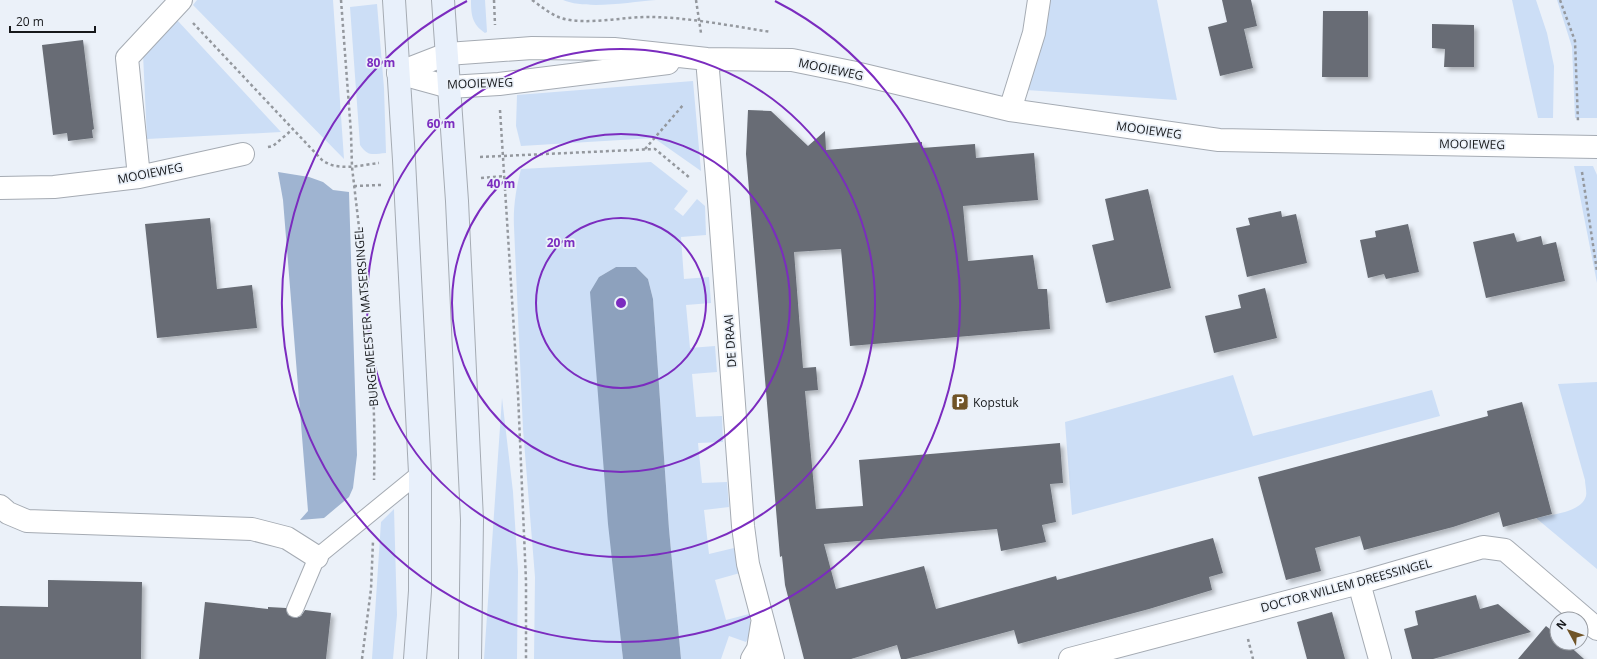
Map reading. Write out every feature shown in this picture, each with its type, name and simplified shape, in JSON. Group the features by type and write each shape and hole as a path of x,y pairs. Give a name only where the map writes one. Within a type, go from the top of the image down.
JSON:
{"main road":[{"path":"394,0 404,160 420,473 420,591 415,659"},
{"path":"443,0 457,200 472,520 470,659"}],"street":[{"path":"1010,110 1034,33 1039,0"},
{"path":"139,177 128,58 177,2"},
{"name":"MOOIEWEG","path":"398,73 447,54 532,48 614,49 708,67"},
{"name":"MOOIEWEG","path":"398,73 449,87 792,60 851,72 1010,110 1219,140 1588,146"},
{"name":"DE DRAAI","path":"708,67 743,526 748,564 773,659"},
{"name":"MOOIEWEG","path":"0,188 54,187 139,177 243,154"},
{"path":"0,506 8,514 27,521 252,529 287,538 317,557"},
{"name":"DOCTOR WILLEM DREESSINGEL","path":"1070,659 1359,582 1483,547 1506,550 1597,630"},
{"path":"1359,582 1380,659"},
{"name":"DE DRAAI","path":"752,659 758,649 763,621"}],"lane":[{"path":"295,609 317,557 420,473"}],"path":[{"name":"BURGEMEESTER MATSERSINGEL","path":"341,0 351,133 352,167 372,366 375,454 371,589 362,659"},
{"path":"494,0 497,50"},
{"path":"532,0 548,12 562,18 579,21 652,17 699,21 774,33"},
{"path":"645,149 708,67 696,0"},
{"path":"1560,0 1575,41 1578,102 1588,146 1597,271"},
{"path":"177,2 293,129 328,165 352,167"},
{"path":"499,84 518,394 526,581 526,659"},
{"path":"243,154 273,146 293,129"},
{"path":"504,155 655,149 719,201"}],"shaded area":[{"path":"197,0 333,0 344,159 193,5"},
{"path":"471,0 485,0 487,32 485,33 477,26 473,19"},
{"path":"563,0 656,0 596,5 573,3"},
{"path":"1043,0 1157,0 1177,100 1026,90"},
{"path":"1512,0 1536,0 1547,33 1554,66 1553,118 1538,118"},
{"path":"1557,0 1597,0 1597,118 1575,118 1572,47"},
{"path":"377,4 384,88 386,153 371,154 360,145 350,7"},
{"path":"177,20 281,132 147,139 143,54"},
{"path":"693,81 701,171 654,138 521,146 516,126 517,95"},
{"path":"651,162 688,191 674,209 683,216 697,199 705,206 706,235 681,237 684,279 709,277 711,303 686,305 690,348 715,346 717,372 692,374 696,417 722,416 723,442 698,443 702,483 727,482 729,507 704,510 709,554 734,548 740,573 715,580 726,620 749,614 752,630 746,642 729,636 721,659 681,659 669,529 653,299 648,279 636,267 616,267 599,277 593,327 623,659 534,659 535,577 523,429 514,227 514,205 519,176 521,169"},
{"path":"1574,166 1593,166 1597,175 1597,283"},
{"path":"278,172 309,177 323,182 333,190 349,192 357,455 353,488 349,497 324,518 300,520 308,511 283,200"},
{"path":"616,267 636,267 648,279 653,299 669,529 681,659 623,659 608,524 590,292 599,277"},
{"path":"1233,375 1253,436 1432,390 1440,416 1072,515 1065,422"},
{"path":"1597,382 1597,569 1536,518 1558,514 1572,509 1583,502 1586,496 1585,480 1558,384"},
{"path":"502,398 513,492 518,571 517,659 484,659"},
{"path":"394,509 397,615 393,659 372,659 381,522"}],"building":[{"path":"1222,0 1251,0 1257,26 1244,29 1253,68 1220,76 1208,27 1227,22"},
{"path":"1323,11 1368,11 1368,77 1322,77"},
{"path":"1432,24 1474,25 1474,67 1444,67 1445,49 1432,48"},
{"path":"83,40 94,129 92,130 93,138 68,141 67,133 53,135 42,45"},
{"path":"748,110 771,111 808,146 825,131 826,150 922,142 922,148 975,144 976,158 1034,153 1038,200 963,206 968,261 1033,255 1038,289 1047,289 1050,329 850,346 841,249 794,252 803,368 816,367 818,390 805,391 816,509 863,506 859,460 1060,443 1063,483 1050,484 1056,522 1042,525 1046,542 1001,551 997,529 824,544 836,589 924,566 936,609 1056,576 1057,580 1213,538 1223,573 1209,577 1212,590 1149,609 1018,644 1014,630 906,659 901,659 897,645 851,659 804,659 785,585 782,556 780,557 746,154"},
{"path":"1148,189 1171,288 1106,303 1092,245 1114,240 1105,199"},
{"path":"1281,211 1282,217 1296,214 1307,263 1247,277 1236,228 1250,225 1248,218"},
{"path":"210,218 217,289 252,285 257,328 157,338 145,224"},
{"path":"1408,224 1419,272 1386,279 1384,274 1368,278 1360,240 1376,237 1375,231"},
{"path":"1514,233 1517,242 1541,236 1543,245 1556,242 1565,281 1486,298 1473,242"},
{"path":"1265,288 1277,338 1214,353 1205,316 1241,308 1238,295"},
{"path":"1522,402 1552,514 1503,527 1499,512 1453,527 1364,550 1360,536 1315,548 1321,571 1286,580 1258,477 1488,416 1487,411"},
{"path":"48,580 142,582 141,659 0,659 0,606 48,607"},
{"path":"1476,595 1480,609 1498,604 1531,632 1433,659 1412,659 1404,629 1418,625 1415,611"},
{"path":"205,602 268,609 268,607 286,608 288,615 296,618 301,616 305,610 331,613 326,659 199,659"},
{"path":"1332,612 1345,659 1307,659 1297,622"},
{"path":"1546,626 1549,628 1549,651 1575,651 1584,659 1518,659"}],"place":[{"name":"Kopstuk","path":"960,402"}]}
